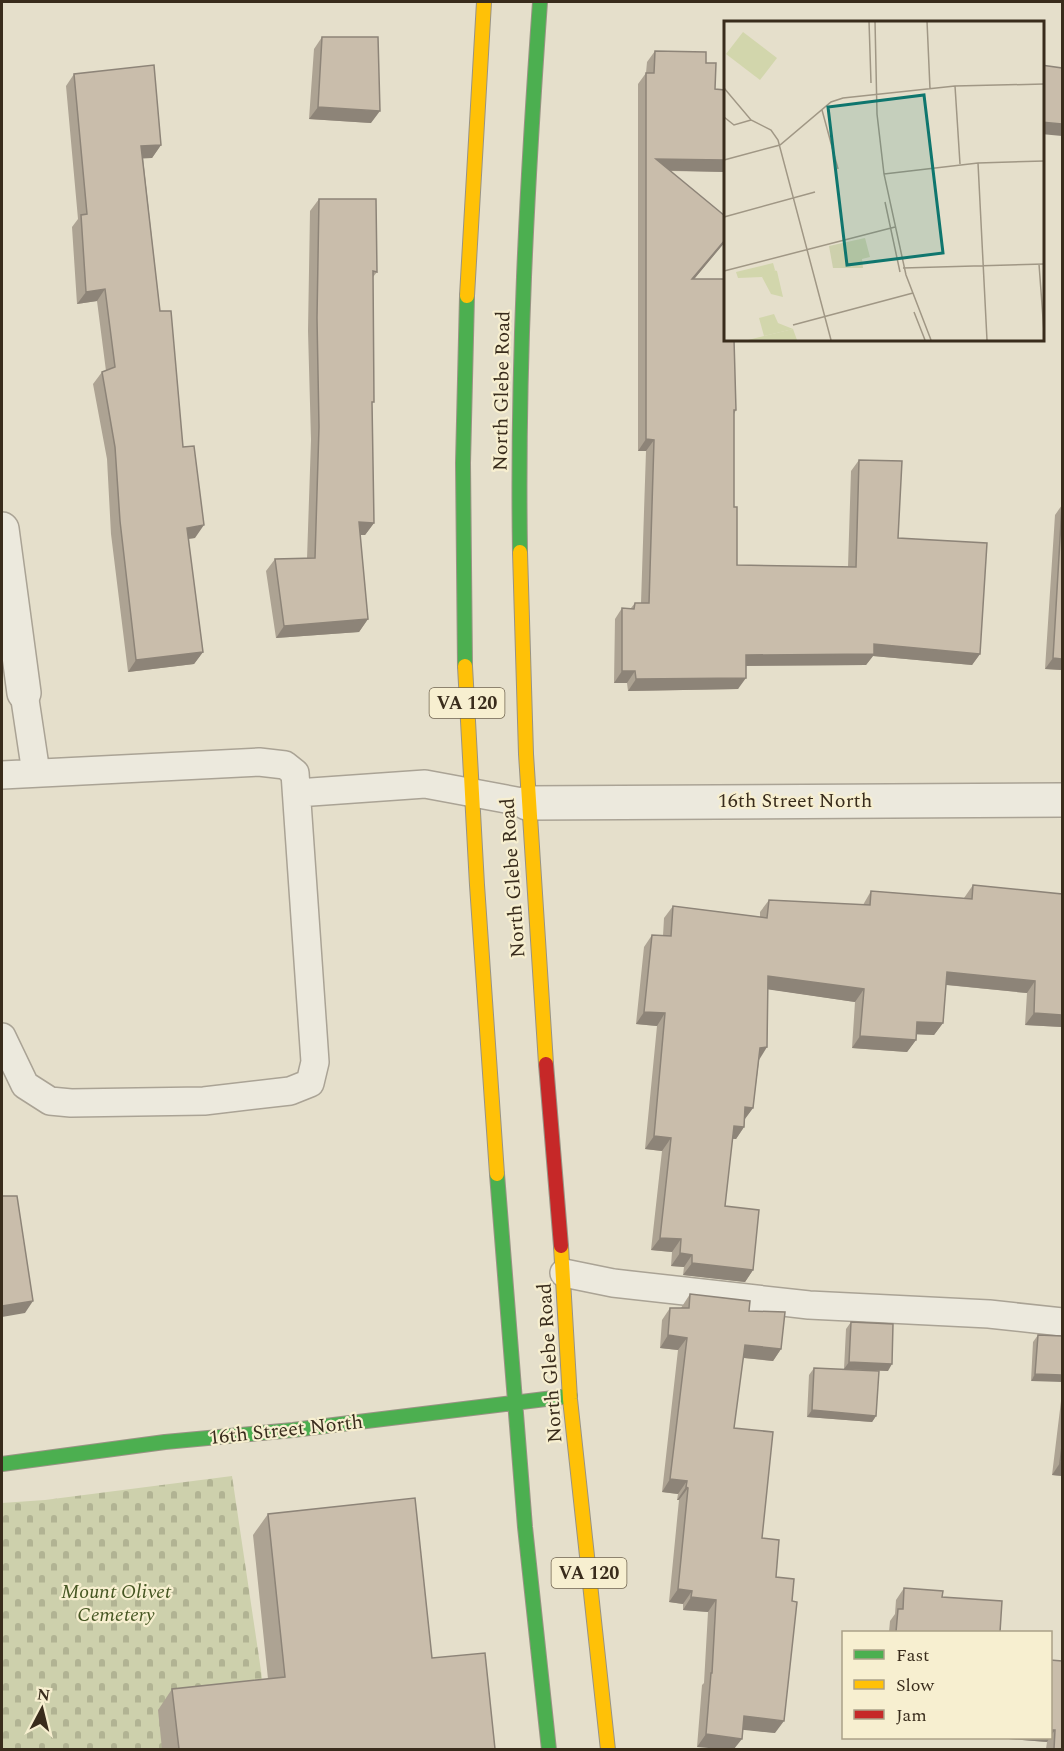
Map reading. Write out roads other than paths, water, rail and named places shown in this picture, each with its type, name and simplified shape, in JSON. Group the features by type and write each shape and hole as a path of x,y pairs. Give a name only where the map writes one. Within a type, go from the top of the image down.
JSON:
{"main road":[{"name":"North Glebe Road","path":"484,2 474,141 464,436 464,615 470,793 515,1403 534,1631 549,1749"},
{"name":"North Glebe Road","path":"540,2 529,144 521,357 520,588 527,803 543,1039 564,1273 570,1396 608,1749"},
{"name":"16th Street North","path":"2,1464 165,1442 293,1430 570,1396"}],"street":[{"path":"2,529 24,693"},
{"name":"16th Street North","path":"527,803 1062,800"}],"lane":[{"path":"24,693 36,773"},
{"path":"2,775 259,762 285,765 295,773 315,1062 310,1083 290,1091 204,1101 71,1103 50,1101 25,1085 2,1037"},
{"path":"297,793 425,784 527,803"},
{"path":"564,1273 613,1283 809,1305 989,1314 1062,1322"}],"park label":[{"name":"Mount Olivet Cemetery","path":"116,1604"}]}
